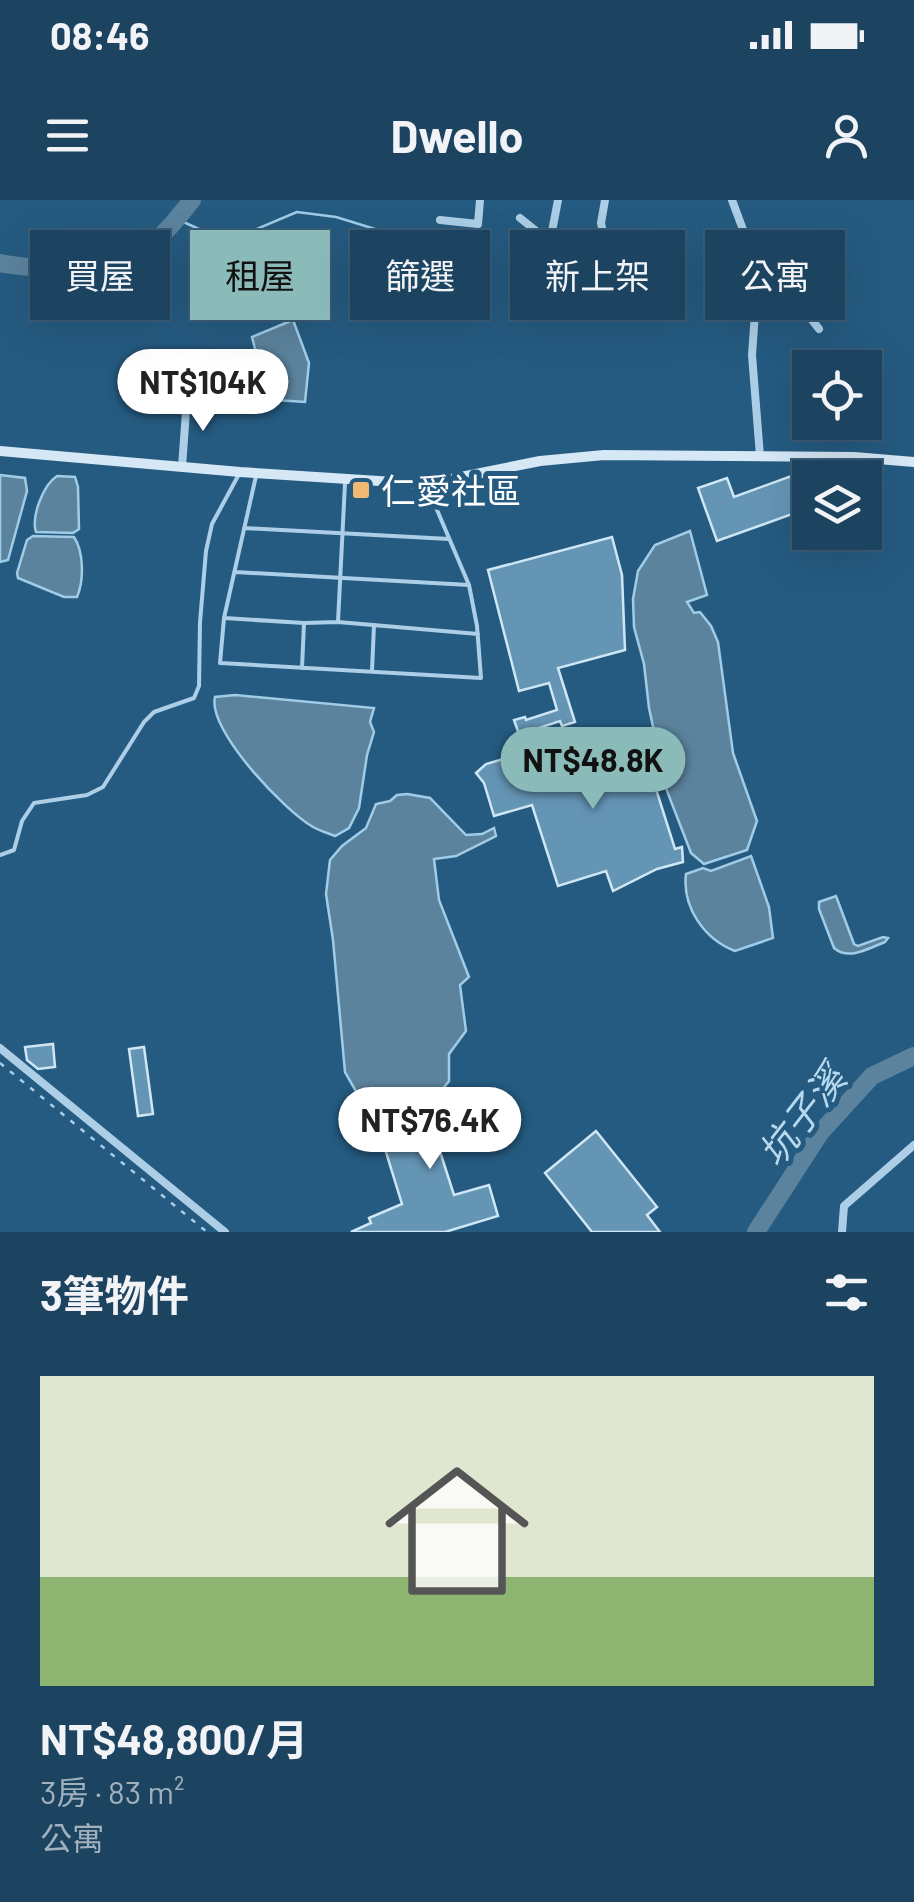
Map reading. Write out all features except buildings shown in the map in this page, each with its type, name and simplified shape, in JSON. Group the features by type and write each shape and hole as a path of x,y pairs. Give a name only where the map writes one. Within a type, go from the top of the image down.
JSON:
{"main road":[{"path":"0,452 426,484 540,460 604,455 854,457 914,462"}],"street":[{"path":"440,220 478,224 480,200"},
{"path":"520,218 550,242 558,200"},
{"path":"602,230 605,200"},
{"path":"732,200 743,230"},
{"path":"755,320 752,356 760,456"},
{"path":"812,320 818,329"},
{"path":"182,467 187,398"},
{"path":"0,1048 225,1232"},
{"path":"842,1232 844,1206 914,1145"}],"lane":[{"path":"0,855 14,850 29,808 87,795 104,787 154,712 194,698 198,686 206,551 212,524 240,472"},
{"path":"257,472 224,618 220,663 481,678 469,585 426,484"},
{"path":"338,622 345,478"},
{"path":"244,528 450,539"},
{"path":"235,572 469,585"},
{"path":"224,618 338,622 478,634"},
{"path":"302,668 304,623"},
{"path":"372,672 374,625"}],"path":[{"path":"0,1062 206,1232"}],"water":[{"path":"293,320 309,363 305,402 260,399 259,364 252,337"},
{"path":"0,475 25,478 27,491 8,560 0,562"},
{"path":"57,476 75,477 79,529 73,533 36,532 39,502"},
{"path":"690,531 707,595 687,602 711,626 718,642 733,753 757,821 747,850 704,864 691,853 667,791 634,627 638,571 655,545"},
{"path":"33,536 74,537 82,567 77,597 64,597 18,578 27,540"},
{"path":"235,695 374,708 370,722 374,732 359,808 349,828 335,836 313,827 285,805 250,768 223,729 216,711 215,697"},
{"path":"407,794 430,798 466,835 494,828 496,836 456,856 434,859 439,900 469,977 460,985 466,1031 449,1054 449,1081 442,1090 411,1099 371,1102 357,1093 345,1072 326,894 330,860 366,828 376,804"},
{"path":"751,856 769,907 773,938 735,951 714,939 697,920 688,898 686,874 703,868 711,871"},
{"path":"836,896 854,944 883,937 888,938 885,942 853,953 834,948 819,902"}],"waterway":[{"path":"0,263 56,268 115,260 154,242 192,200"},
{"path":"177,219 223,240 297,212 336,217 375,229"},
{"name":"坑子溪","path":"756,1232 820,1133 872,1076 914,1056"}],"place":[{"name":"仁愛社區","path":"361,490"}]}
